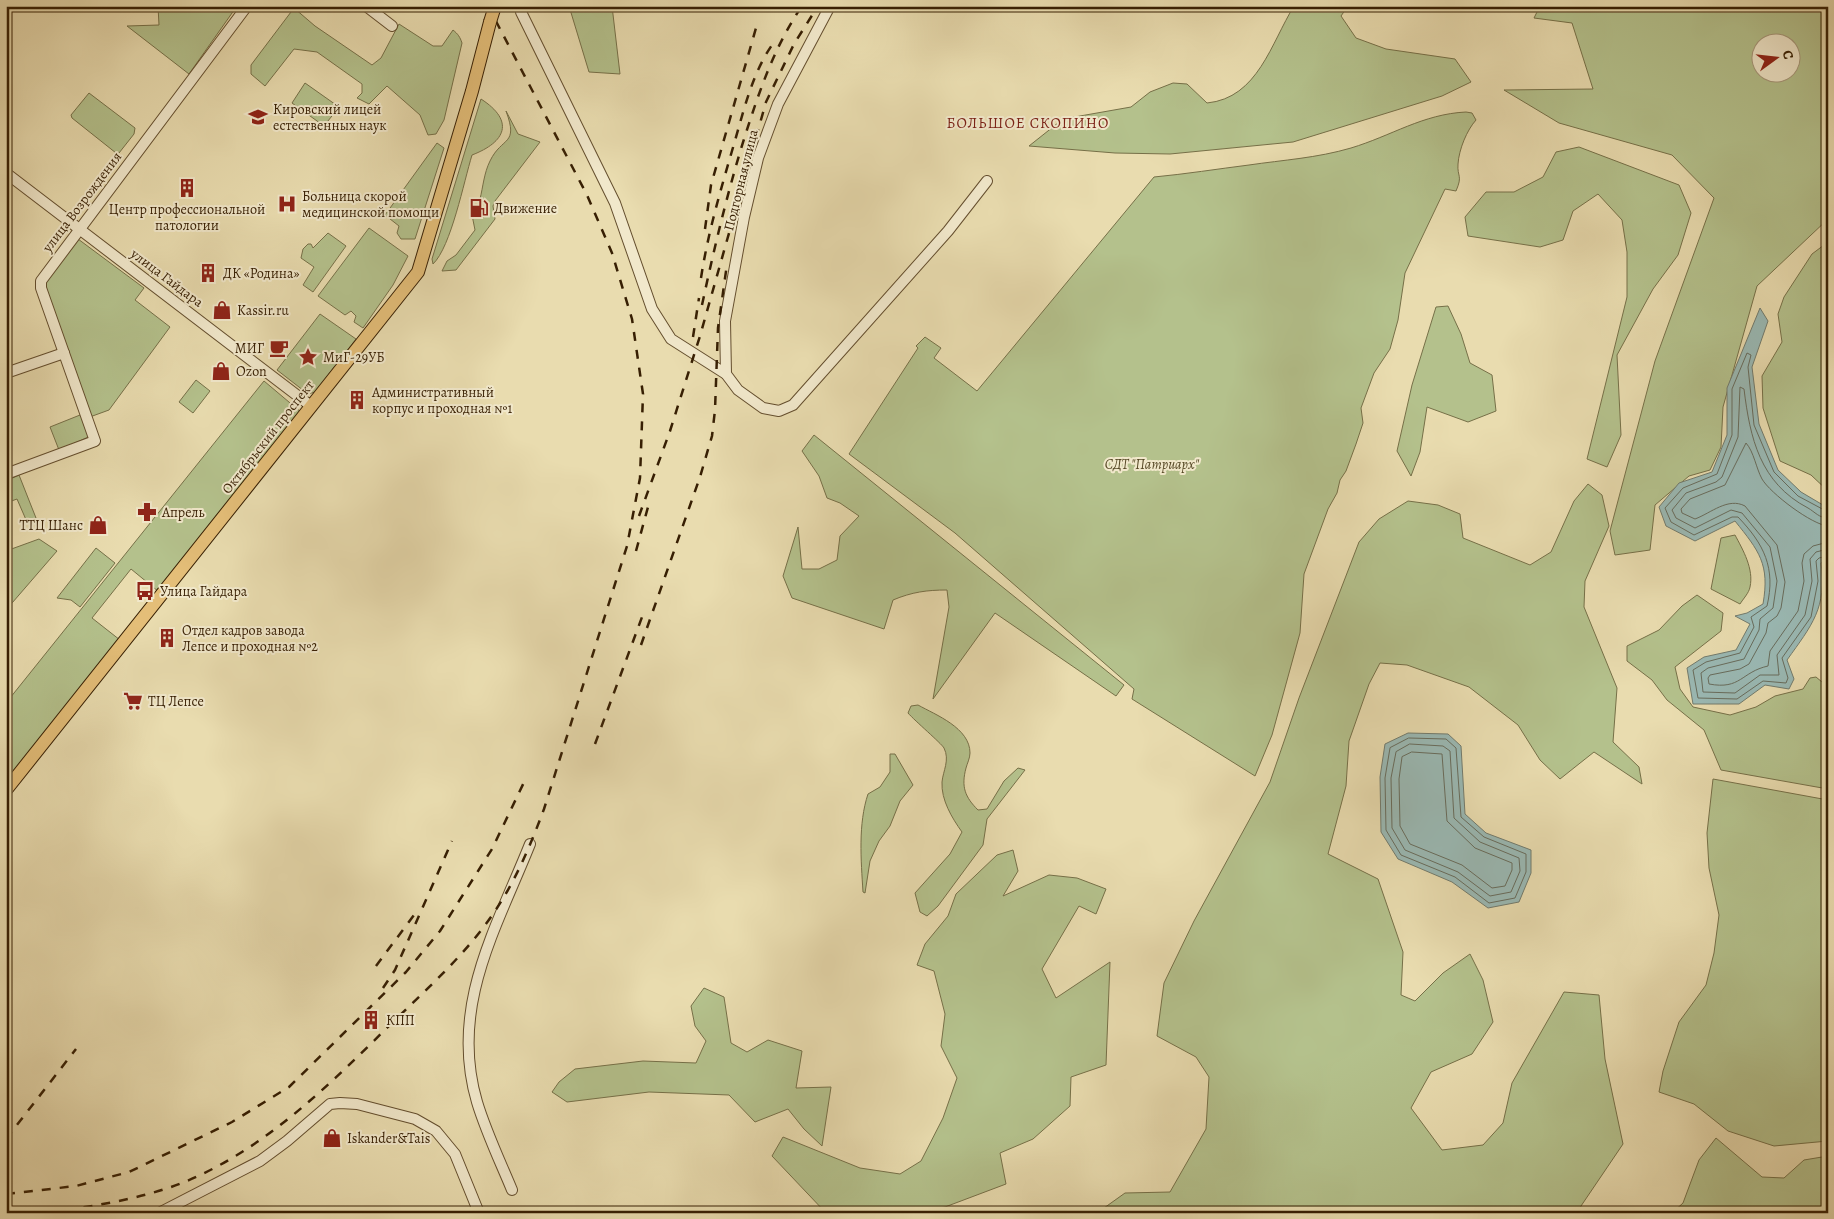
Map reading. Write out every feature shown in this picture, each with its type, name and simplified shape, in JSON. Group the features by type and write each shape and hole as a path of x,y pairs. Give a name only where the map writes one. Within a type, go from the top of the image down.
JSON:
{"main road":[{"name":"Октябрьский проспект","path":"6,790 418,272 472,91 495,6"}],"street":[{"name":"улица Возрождения","path":"6,474 95,441 41,284 51,266 79,228 247,6"},
{"path":"366,6 392,26"},
{"path":"523,6 521,12 615,203 652,309 671,339 726,374 738,390 763,408 778,411 793,405 948,231 987,181"},
{"name":"Подгорная улица","path":"726,374 724,321 744,217 758,158 778,104 830,6"},
{"name":"улица Гайдара","path":"6,172 311,406"},
{"path":"6,372 64,353"},
{"path":"512,1190 478,1102 469,1058 468,1030 471,1003 478,973 530,844"},
{"path":"159,1213 260,1160 287,1141 330,1104 340,1103 357,1104 415,1119 436,1131 456,1154 479,1213"}],"green space":[{"path":"158,6 237,6 189,74 127,26 159,25"},
{"path":"569,6 612,6 620,74 589,72"},
{"path":"1294,6 1348,6 1341,16 1356,38 1386,49 1455,59 1471,82 1442,96 1293,142 1170,154 1115,153 1029,146 1063,119 1131,107 1150,92 1173,83 1187,84 1207,103 1224,99 1239,91 1251,80 1270,52"},
{"path":"1540,6 1828,6 1828,219 1757,286 1723,407 1721,447 1710,470 1689,476 1655,505 1650,550 1615,555 1610,531 1655,361 1714,198 1672,155 1559,123 1504,90 1593,89 1572,23 1534,18"},
{"path":"294,8 315,26 372,65 381,58 399,24 433,46 442,46 453,30 455,31 462,43 444,120 436,134 428,135 420,115 387,86 369,104 357,98 362,93 362,84 317,52 294,49 265,86 251,74 251,65"},
{"path":"305,83 339,107 324,126 292,103"},
{"path":"89,93 135,128 134,134 119,153 116,153 72,118 71,115"},
{"path":"481,99 499,115 502,130 493,144 472,155 446,243 440,256 433,264 432,259"},
{"path":"506,111 518,134 540,142 495,201 493,206 495,219 456,270 442,271 447,261 456,255 475,230 472,215 483,218 488,202 480,199 486,170 495,153 510,136 510,122"},
{"name":"СДТ \"Патриарх\"","path":"1466,112 1472,113 1476,120 1467,134 1460,152 1458,186 1456,191 1445,189 1405,273 1398,320 1390,349 1374,373 1361,408 1363,423 1356,444 1346,471 1340,480 1337,493 1328,509 1304,574 1300,633 1272,735 1255,776 1132,699 1134,689 955,533 849,454 918,348 916,346 925,337 941,348 934,358 977,391 1154,177 1326,154 1366,143 1421,121"},
{"path":"437,143 444,148 415,239 401,239 397,233 399,226 385,215"},
{"path":"1579,147 1679,185 1691,213 1678,255 1653,289 1617,355 1621,435 1607,467 1587,459 1627,297 1627,252 1622,220 1598,194 1573,211 1563,240 1540,247 1468,236 1465,217 1486,192 1514,192 1543,177 1556,152"},
{"path":"369,228 408,256 393,285 363,328 354,322 356,316 351,311 345,315 318,296"},
{"path":"328,233 346,246 313,292 303,285 314,267 301,258 303,249 308,244 311,244 313,248"},
{"path":"74,236 144,288 135,300 170,327 109,410 87,418 93,435 59,450 50,427 85,413 41,288"},
{"path":"1828,242 1828,491 1811,475 1780,461 1763,408 1762,376 1782,342 1778,314 1784,297 1812,254"},
{"path":"1448,306 1461,334 1470,363 1492,375 1496,411 1468,422 1427,407 1420,452 1411,476 1397,451 1412,385 1436,307"},
{"path":"320,314 356,339 315,392 308,394 277,370"},
{"path":"196,380 210,391 193,413 179,402"},
{"path":"264,381 302,413 159,592 131,569 92,618 120,640 6,785 6,703"},
{"path":"814,435 1124,685 1116,696 995,613 933,699 949,607 947,590 920,592 893,600 884,629 792,598 783,576 798,527 802,569 819,569 837,560 840,536 859,516 840,503 827,498 819,476 802,451"},
{"path":"19,475 36,518 27,522 17,499 6,503 6,481"},
{"path":"1588,484 1602,495 1609,526 1585,581 1584,607 1617,688 1613,742 1639,767 1642,784 1594,752 1560,779 1540,760 1518,725 1469,687 1407,665 1380,663 1369,684 1349,741 1346,786 1328,854 1378,879 1403,952 1401,995 1415,1001 1443,973 1470,954 1483,980 1493,1022 1472,1054 1431,1072 1411,1108 1442,1150 1483,1145 1503,1123 1512,1083 1564,992 1599,995 1605,1059 1623,1144 1581,1206 1579,1213 1097,1213 1125,1193 1170,1192 1206,1129 1209,1077 1196,1057 1157,1036 1164,983 1194,921 1270,782 1299,698 1359,542 1379,519 1408,501 1438,505 1460,514 1463,538 1530,565 1551,552 1574,501"},
{"path":"1735,535 1747,560 1751,580 1747,594 1740,604 1711,589 1721,538"},
{"path":"39,539 57,551 6,610 6,551"},
{"path":"96,548 115,563 80,607 71,600 57,598"},
{"path":"1697,595 1723,613 1721,631 1675,667 1680,689 1693,707 1730,715 1756,707 1775,696 1803,689 1810,678 1816,677 1828,687 1828,789 1721,770 1704,730 1667,700 1652,680 1627,661 1627,646 1659,630 1682,606"},
{"path":"918,705 951,723 969,744 970,757 966,768 964,786 967,796 978,810 987,809 1004,781 1018,768 1025,770 987,819 983,845 938,906 927,916 920,912 915,893 950,854 962,832 951,815 943,795 942,782 946,765 946,752 908,713 911,706"},
{"path":"890,754 895,754 913,785 900,801 890,826 879,841 870,861 865,893 863,892 861,842 863,817 868,794 880,787 890,772"},
{"path":"1713,779 1828,800 1828,1141 1774,1146 1728,1131 1694,1104 1659,1092 1663,1071 1679,1022 1706,985 1714,953 1719,915 1709,868 1707,833"},
{"path":"1013,850 1018,871 1003,896 1049,875 1077,878 1106,889 1096,914 1079,906 1042,969 1056,998 1110,962 1106,1065 1071,1077 1070,1106 1033,1139 1000,1153 1006,1184 945,1207 908,1213 826,1213 772,1156 783,1137 860,1168 900,1174 921,1161 943,1118 957,1078 941,1046 945,1014 934,971 917,965 925,944 948,916 956,894 997,855"},
{"path":"704,988 724,997 731,1043 747,1052 768,1040 802,1051 796,1088 831,1087 822,1146 804,1129 788,1109 755,1122 729,1095 649,1092 567,1102 552,1092 559,1082 575,1069 643,1061 696,1063 706,1041 695,1026 691,1006"},
{"path":"1716,1138 1762,1177 1784,1178 1804,1160 1828,1156 1828,1213 1672,1213 1683,1203 1699,1160"}],"water":[{"path":"1760,308 1768,321 1752,367 1759,424 1778,470 1801,492 1828,508 1828,560 1821,563 1822,592 1816,615 1787,660 1794,679 1789,689 1765,685 1739,704 1693,704 1687,668 1704,657 1736,650 1750,624 1735,616 1747,613 1763,604 1765,590 1764,568 1756,550 1735,521 1695,541 1666,526 1659,507 1679,483 1712,472 1727,435 1727,388"},
{"path":"1408,733 1448,734 1461,746 1465,814 1486,833 1531,850 1531,873 1519,902 1488,908 1452,882 1398,859 1381,832 1380,777 1385,744"}],"railway":[{"path":"48,1213 124,1200 180,1184 226,1162 278,1127 302,1108 420,996 472,941 495,911 510,887 544,809 627,546 640,478 643,394 632,319 612,253 587,195 488,6"},
{"path":"702,305 726,201 750,121 775,54 802,6"},
{"path":"639,516 670,431 700,336 766,102 794,44 818,6"},
{"path":"705,229 711,185 756,28"},
{"path":"701,278 715,211 745,105 759,68 772,45"},
{"path":"641,645 700,477 712,436 715,410 718,328 727,264"},
{"path":"693,337 699,298"},
{"path":"636,551 648,507"},
{"path":"595,744 645,609"},
{"path":"6,1194 76,1186 129,1172 232,1122 289,1087 406,972 440,931 492,849 527,776"},
{"path":"383,988 395,970 452,841"},
{"path":"376,966 414,915"},
{"path":"6,1139 76,1049"}],"place":[{"name":"Кировский лицей естественных наук","path":"258,117"},
{"name":"Центр профессиональной патологии","path":"187,188"},
{"name":"Больница скорой медицинской помощи","path":"287,204"},
{"name":"Движение","path":"479,208"},
{"name":"ДК «Родина»","path":"208,273"},
{"name":"Kassir.ru","path":"222,310"},
{"name":"МИГ","path":"279,348"},
{"name":"МиГ-29УБ","path":"308,357"},
{"name":"Ozon","path":"221,371"},
{"name":"Административный корпус и проходная №1","path":"357,400"},
{"name":"Апрель","path":"147,512"},
{"name":"ТТЦ Шанс","path":"98,525"},
{"name":"Улица Гайдара","path":"145,591"},
{"name":"Отдел кадров завода Лепсе и проходная №2","path":"167,638"},
{"name":"ТЦ Лепсе","path":"133,701"},
{"name":"КПП","path":"371,1020"},
{"name":"Iskander&Tais","path":"332,1138"}],"district":[{"name":"БОЛЬШОЕ СКОПИНО","path":"1028,123"}]}
